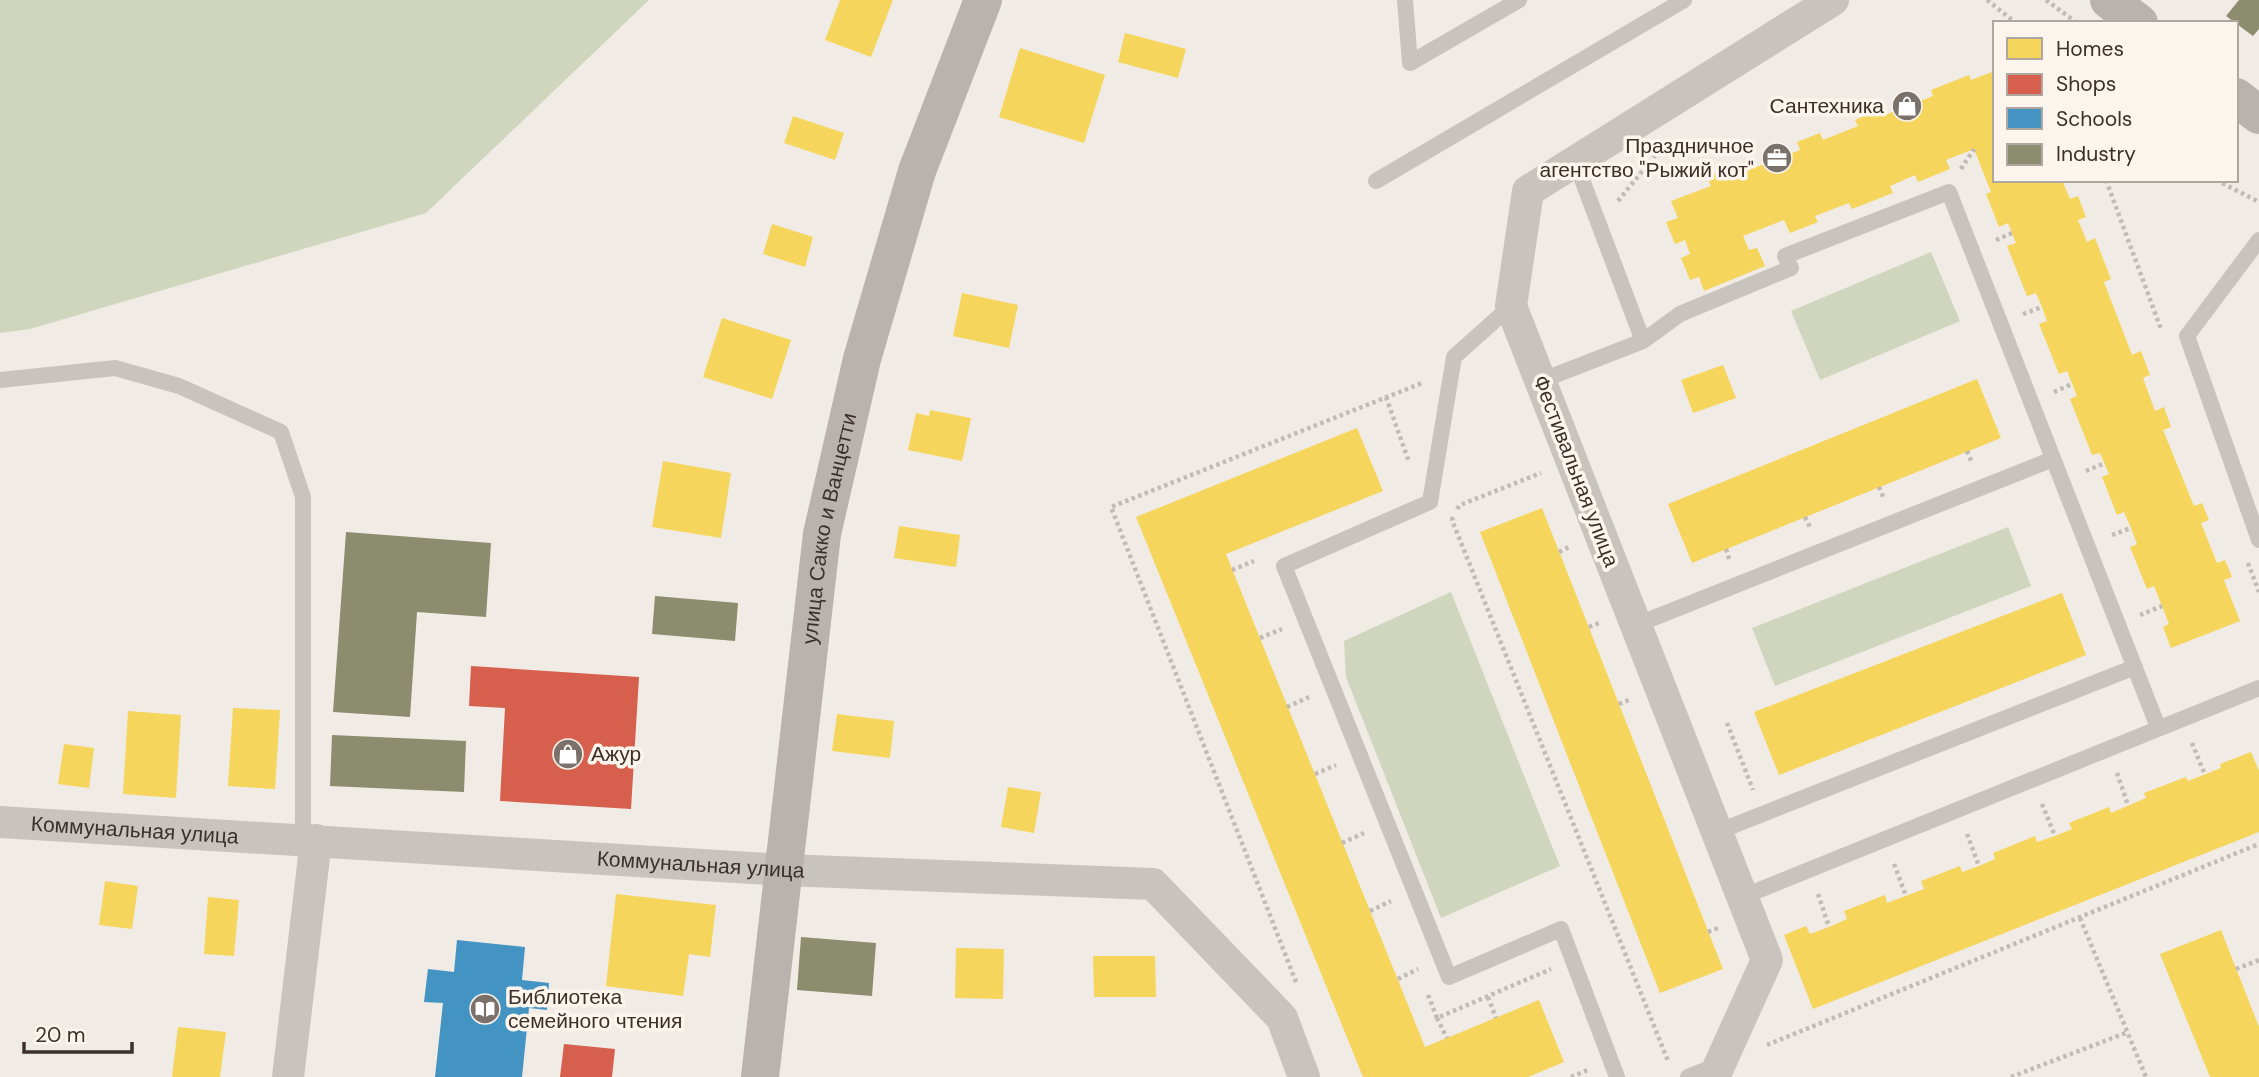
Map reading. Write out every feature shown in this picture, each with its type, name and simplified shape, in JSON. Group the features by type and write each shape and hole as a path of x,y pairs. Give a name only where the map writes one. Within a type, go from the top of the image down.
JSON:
{"street":[{"name":"улица Сакко и Ванцетти","path":"760,1077 822,534 862,359 917,171 983,0"},
{"path":"1511,306 1528,191 1833,0"},
{"path":"2109,0 2135,21"},
{"path":"2238,99 2259,115"},
{"name":"Фестивальная улица","path":"1511,306 1767,960 1717,1071"},
{"name":"Коммунальная улица","path":"0,822 784,870 1153,884 1282,1018 1304,1077"},
{"path":"288,1077 309,840"}],"lane":[{"path":"1405,0 1410,63 1519,0"},
{"path":"1376,181 1684,0"},
{"path":"1575,161 1643,341"},
{"path":"1541,381 1643,341 1680,314 1791,268 1784,256 1949,192 2158,727"},
{"path":"2259,240 2187,336 2259,541"},
{"path":"1511,306 1454,357 1430,502 1284,566 1449,977 1561,929 1617,1077"},
{"path":"0,380 115,368 179,386 281,432 303,497 309,840"},
{"path":"1636,625 2053,459"},
{"path":"1717,832 2134,667"},
{"path":"1742,897 2259,688"},
{"path":"1688,1077 1717,1071"}],"path":[{"path":"1987,0 2013,21"},
{"path":"2046,0 2074,21"},
{"path":"1617,202 1658,151"},
{"path":"2220,182 2259,202"},
{"path":"1298,986 1111,507 1452,371"},
{"path":"1386,397 1411,468"},
{"path":"1546,471 1460,505 1452,520 1669,1064"},
{"path":"1232,570 1264,557"},
{"path":"1254,561 1259,572"},
{"path":"1277,617 1286,640"},
{"path":"1260,638 1282,629"},
{"path":"1304,686 1314,708"},
{"path":"1287,706 1309,697"},
{"path":"1727,723 1754,791"},
{"path":"1332,754 1341,777"},
{"path":"1315,774 1336,765"},
{"path":"2033,779 2055,836"},
{"path":"1359,822 1368,844"},
{"path":"1342,843 1364,833"},
{"path":"1884,839 1906,896"},
{"path":"1717,1071 2259,845"},
{"path":"1810,870 1829,927"},
{"path":"1386,890 1395,913"},
{"path":"1370,911 1391,901"},
{"path":"2080,918 2146,1077"},
{"path":"1413,958 1423,982"},
{"path":"2236,969 2259,960"},
{"path":"1437,1018 1557,967"},
{"path":"1398,979 1418,969"},
{"path":"1427,994 1447,1038"},
{"path":"1488,997 1496,1018"},
{"path":"2011,1077 2128,1032"},
{"path":"1571,1077 1598,1066"}],"green space":[{"path":"0,0 649,0 426,213 30,329 0,333"},
{"path":"1931,252 1960,321 1820,380 1791,311"},
{"path":"2008,527 2031,586 1775,686 1752,628"},
{"path":"1451,592 1560,866 1441,918 1346,677 1344,641"}],"building: Homes":[{"path":"840,0 893,0 871,57 825,40"},
{"path":"1125,33 1186,49 1178,78 1118,62"},
{"path":"1020,48 1105,75 1084,143 999,117"},
{"path":"1993,72 1993,182 2063,182 2070,199 2078,196 2086,217 2078,220 2087,242 2095,238 2111,279 2104,282 2132,355 2141,351 2150,375 2143,378 2155,411 2164,407 2171,427 2163,430 2194,506 2202,503 2209,520 2201,523 2217,563 2225,560 2232,577 2224,580 2240,621 2171,648 2163,627 2169,624 2154,586 2147,589 2130,547 2137,544 2131,528 2124,512 2117,515 2102,477 2109,474 2100,453 2092,455 2070,399 2077,396 2067,371 2059,374 2039,324 2047,321 2042,307 2036,293 2027,296 2007,246 2016,243 2008,223 1999,227 1986,194 1991,192 1974,149 1946,160 1950,169 1918,182 1915,175 1890,186 1893,193 1852,209 1849,203 1815,216 1818,222 1790,233 1784,220 1743,236 1749,250 1757,248 1765,266 1704,291 1699,277 1690,280 1681,258 1690,254 1685,240 1675,244 1666,222 1678,218 1671,201 1711,186 1707,177 1751,159 1754,168 1800,150 1797,142 1820,133 1823,140 1858,126 1855,120 1879,110 1882,116 1933,96 1931,90 1969,75 1971,80"},
{"path":"793,116 844,133 835,160 784,143"},
{"path":"772,224 813,237 805,267 763,254"},
{"path":"962,293 1018,305 1009,348 953,336"},
{"path":"722,318 791,340 772,399 703,377"},
{"path":"1723,365 1736,398 1693,413 1681,380"},
{"path":"1977,379 2001,438 1692,563 1668,504"},
{"path":"930,410 971,418 962,461 908,450 916,413 929,416"},
{"path":"1357,428 1383,491 1226,554 1425,1047 1539,1000 1564,1062 1528,1077 1363,1077 1136,517"},
{"path":"663,461 731,473 721,538 652,527"},
{"path":"1542,508 1723,969 1660,993 1480,532"},
{"path":"899,526 960,535 956,567 894,558"},
{"path":"2062,593 2086,655 1779,775 1754,712"},
{"path":"233,708 280,710 275,789 228,786"},
{"path":"128,711 181,715 176,798 123,794"},
{"path":"837,714 894,721 890,758 832,751"},
{"path":"64,744 94,748 89,788 58,784"},
{"path":"2251,752 2259,771 2259,832 1813,1009 1784,935 1806,926 1810,934 1829,927 1847,919 1844,911 1885,895 1887,903 1924,889 1921,881 1960,866 1962,872 1979,866 1995,859 1993,853 2035,836 2037,842 2055,836 2072,829 2069,823 2109,807 2111,813 2146,798 2144,793 2186,777 2188,781"},
{"path":"1008,787 1041,792 1034,833 1001,827"},
{"path":"105,881 138,886 132,929 99,925"},
{"path":"616,894 716,905 710,957 689,954 683,996 606,986"},
{"path":"208,897 239,900 234,956 204,954"},
{"path":"2221,930 2259,1027 2259,1077 2210,1077 2160,954"},
{"path":"956,948 1004,949 1003,999 955,998"},
{"path":"1093,956 1155,956 1156,997 1094,997"},
{"path":"178,1027 226,1032 220,1077 172,1077"}],"building: Shops":[{"name":"Ажур","path":"471,666 639,677 631,809 500,801 505,708 469,706"},
{"path":"564,1044 615,1049 612,1077 560,1077"}],"building: Schools":[{"name":"Библиотека семейного чтения","path":"457,940 525,947 522,980 549,983 547,1010 529,1008 522,1077 435,1077 443,1003 424,1002 428,969 454,972"}],"building: Industry":[{"path":"2239,0 2259,0 2259,29 2253,36 2238,25 2238,21 2226,16"},
{"path":"346,532 491,543 486,617 417,612 410,717 333,712"},
{"path":"655,596 738,603 735,641 652,634"},
{"path":"332,735 466,741 464,792 330,786"},
{"path":"801,937 876,943 872,996 797,990"}],"place":[{"name":"Сантехника","path":"1907,106"},
{"name":"Праздничное агентство \"Рыжий кот\"","path":"1777,158"},
{"name":"Ажур","path":"568,754"},
{"name":"Библиотека семейного чтения","path":"485,1009"}]}
